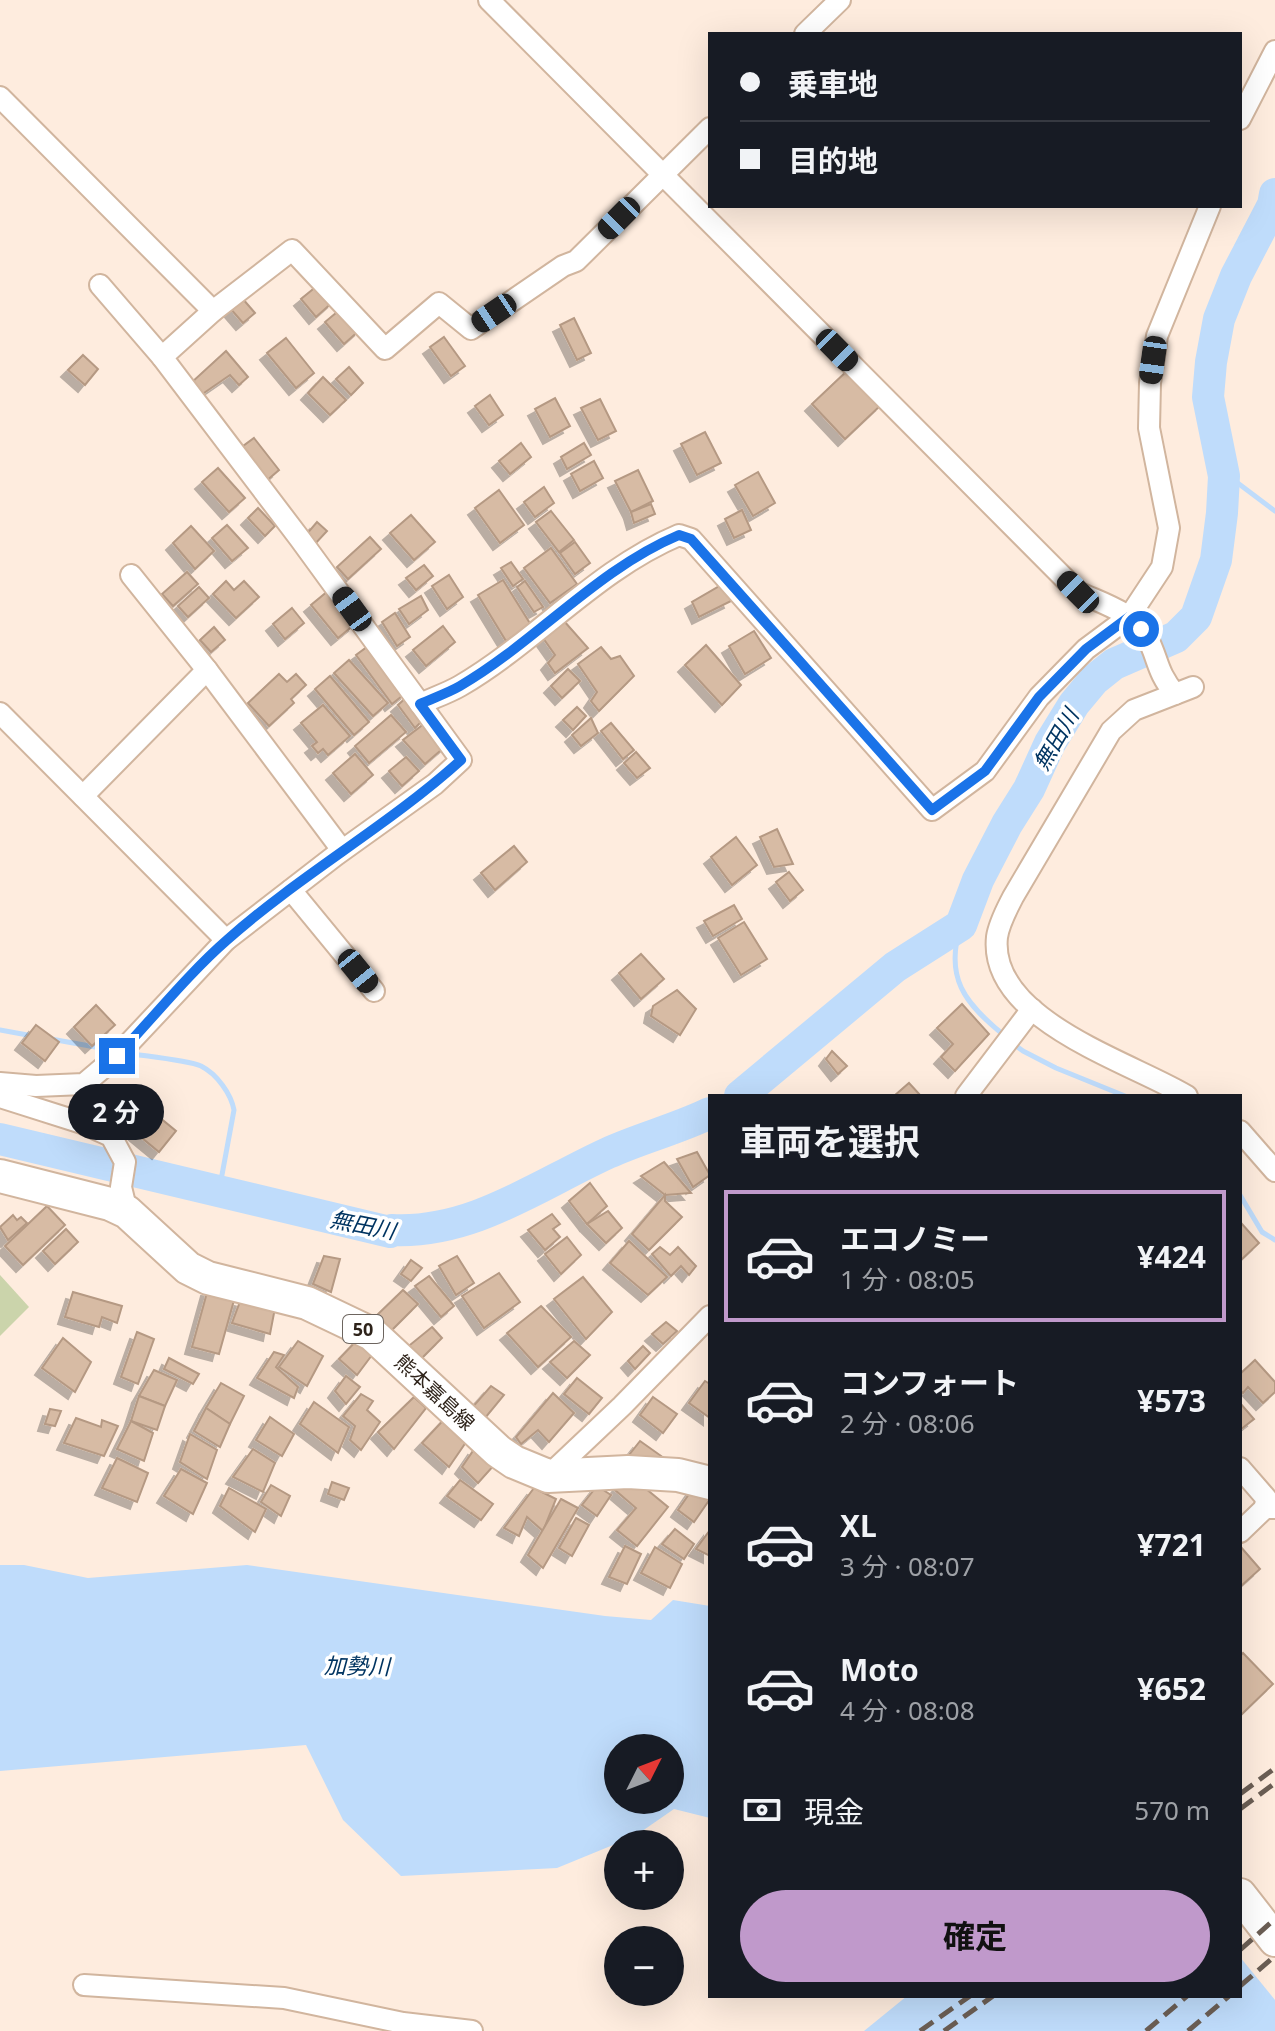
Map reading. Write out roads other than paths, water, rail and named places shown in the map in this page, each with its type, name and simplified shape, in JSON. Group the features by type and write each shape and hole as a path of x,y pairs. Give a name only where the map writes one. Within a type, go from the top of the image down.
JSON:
{"main road":[{"name":"熊本嘉島線","path":"0,1176 110,1204 127,1212 188,1268 208,1278 307,1303 372,1334 498,1451 514,1462 548,1476 628,1472 678,1475 708,1482"},
{"path":"1242,1898 1275,1940"}],"street":[{"path":"489,0 1078,592 1135,623 1146,635 1161,676 1179,689 1134,710 1111,731 1006,911 997,939 998,960 1005,980 1032,1009 1067,1035 1183,1094"},
{"path":"807,32 840,0"},
{"path":"1242,115 1275,51"},
{"path":"0,97 213,311"},
{"path":"162,357 213,311 292,250 385,349 439,303 471,329 563,266 576,261 708,130"},
{"path":"420,704 459,687 582,594 652,546 679,535 691,539 932,810 985,771 1039,697 1086,649 1135,623 1162,567 1169,528 1149,428 1150,383 1157,336 1209,208"},
{"path":"0,1083 36,1086 84,1084 117,1056 226,940 342,850 435,784 461,760 162,357 100,285"},
{"path":"131,575 207,670 342,850"},
{"path":"83,796 207,670"},
{"path":"0,713 226,940"},
{"path":"291,890 374,991"},
{"path":"968,1094 1032,1009"},
{"path":"0,1097 82,1123 111,1136 125,1162 121,1187 127,1212"},
{"path":"1242,1133 1275,1171"},
{"path":"548,1476 708,1318"},
{"path":"1242,1470 1266,1498 1270,1508 1242,1530"},
{"path":"84,1985 284,1998 400,2027 472,2031"}],"water":[{"name":"加勢川","path":"0,1565 24,1565 88,1578 247,1565 651,1620 673,1600 708,1606 708,1818 684,1812 684,1734 604,1734 604,1814 667,1814 644,1830 604,1830 604,1849 557,1868 401,1876 343,1820 306,1745 0,1771"},
{"path":"1242,1959 1275,2000 1275,2031 864,2031 905,1998 1242,1998"}],"waterway":[{"name":"無田川","path":"742,1094 895,967 961,925 978,880 1074,704 1094,680 1114,664 1176,637 1196,617 1216,560 1222,513 1224,476 1208,397 1219,319 1236,276 1273,205 1275,194"},
{"path":"1224,476 1275,511"},
{"path":"961,925 955,960 961,988 978,1012 1005,1036"},
{"path":"0,1030 33,1036"},
{"path":"51,1039 112,1050"},
{"path":"1012,1043 1056,1068 1120,1094"},
{"path":"126,1053 201,1066 222,1085 234,1110 219,1191"},
{"name":"無田川","path":"0,1139 390,1232 450,1224 477,1216 608,1153 708,1114"},
{"path":"1242,1198 1262,1232 1275,1240"}],"railway":[{"path":"1242,1793 1275,1768"},
{"path":"1242,1808 1275,1783"},
{"path":"1242,1948 1275,1919"},
{"path":"1242,1984 1275,1956"},
{"path":"920,2031 967,1998"},
{"path":"944,2031 990,1998"},
{"path":"1146,2031 1185,1998"},
{"path":"1188,2031 1227,1998"}]}
